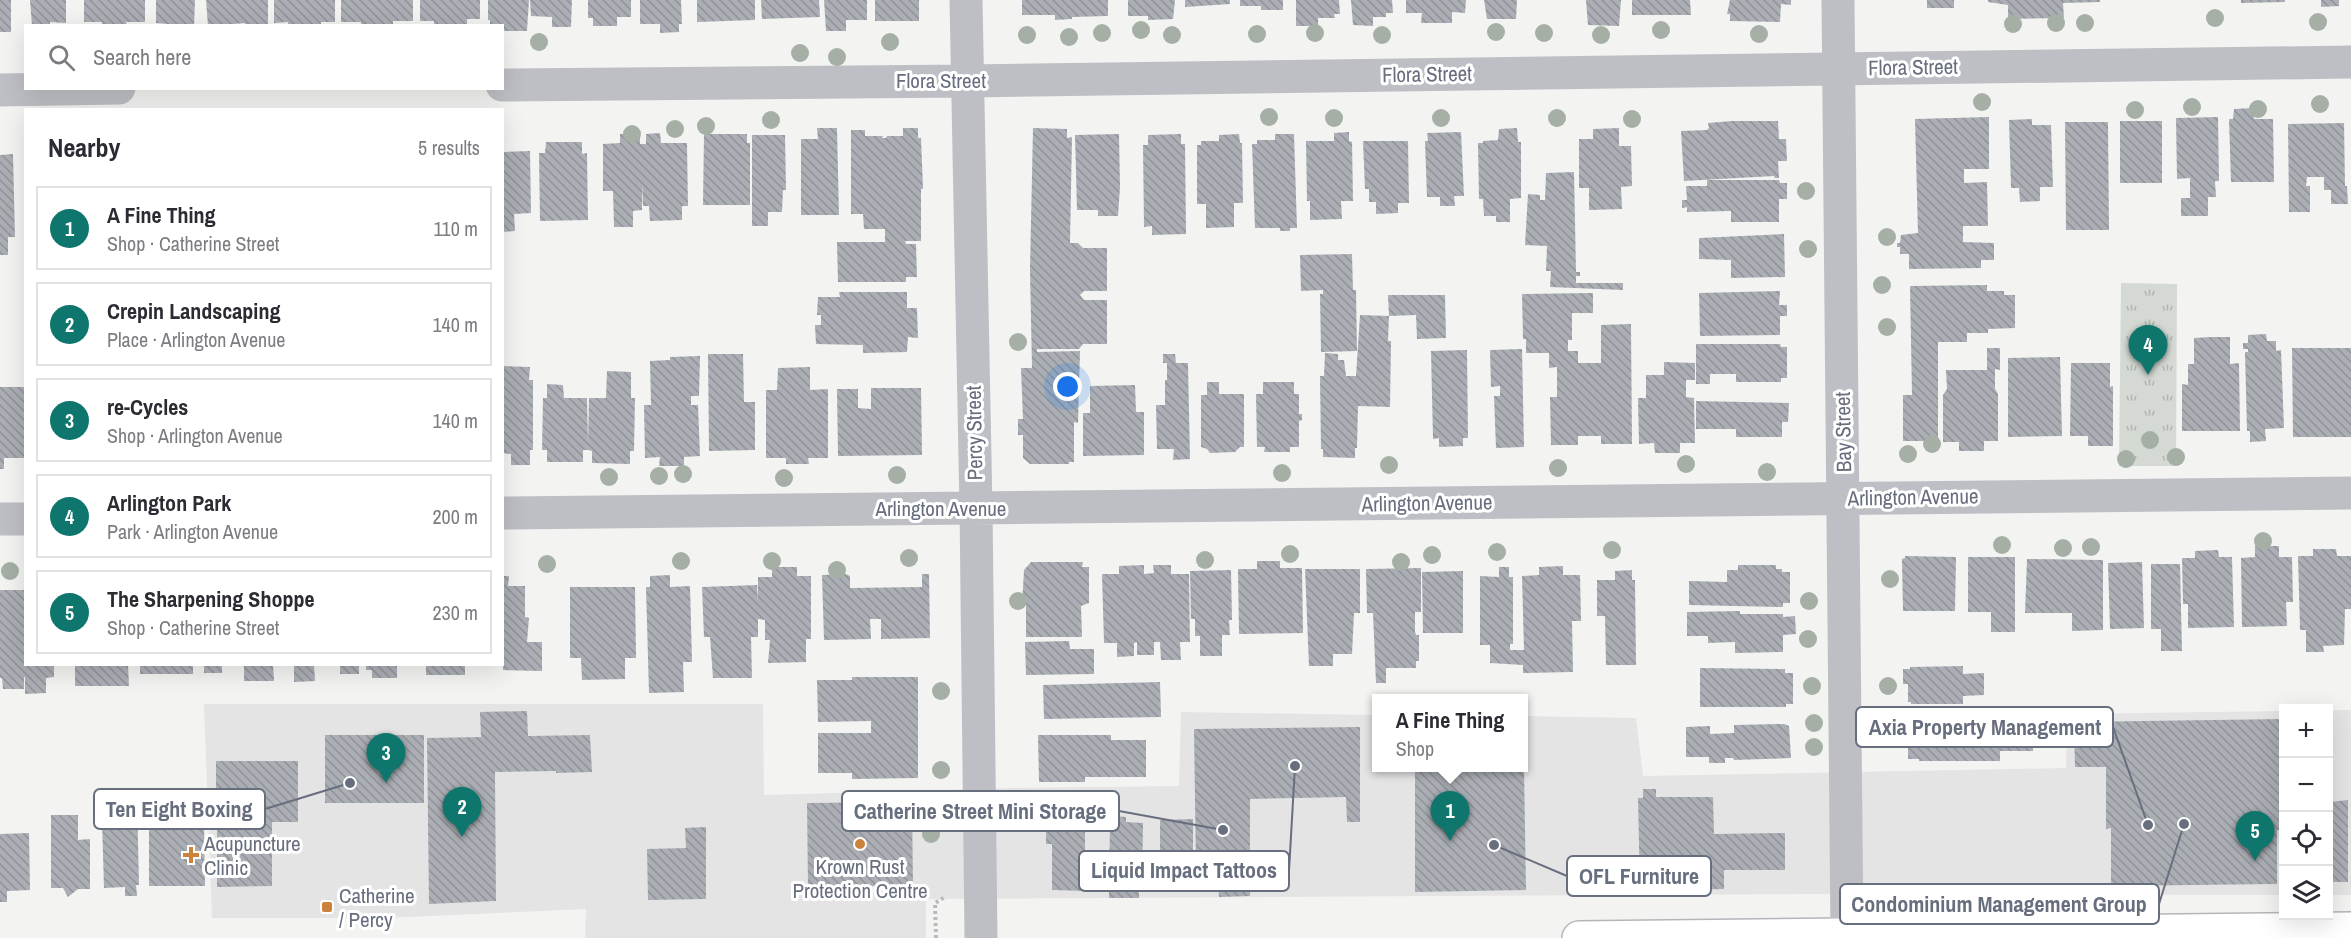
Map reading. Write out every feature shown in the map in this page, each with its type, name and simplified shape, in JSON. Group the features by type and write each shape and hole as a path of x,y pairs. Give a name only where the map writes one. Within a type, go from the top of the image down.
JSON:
{"main road":[{"path":"1579,938 2351,929"}],"street":[{"name":"Percy Street","path":"966,0 976,508 981,938"},
{"name":"Bay Street","path":"1838,0 1847,936"},
{"name":"Flora Street","path":"504,84 966,81 2351,62"},
{"path":"0,90 24,90"},
{"name":"Arlington Avenue","path":"504,513 2351,493"},
{"path":"0,519 24,519"}],"path":[{"path":"934,903 936,938"}],"shaded area":[{"path":"204,704 763,704 764,795 1179,786 1181,712 1372,715 1372,772 1528,772 1528,716 1636,718 1643,776 2066,768 2067,714 2279,711 2279,895 1804,894 926,899 926,938 585,938 586,909 384,918 212,918"},
{"path":"2333,710 2351,710 2351,895 2333,895"}],"green space":[{"path":"2121,283 2177,284 2176,466 2119,466"}],"building":[{"path":"0,0 11,0 11,32 0,32"},
{"path":"30,0 66,0 66,23 32,24"},
{"path":"84,0 145,0 145,22 102,24 102,22 84,22"},
{"path":"156,0 195,0 194,24 156,23"},
{"path":"206,0 268,0 268,24 208,24"},
{"path":"274,0 335,0 335,22 274,23"},
{"path":"341,0 413,0 413,21 393,21 393,24 341,22"},
{"path":"420,0 480,0 480,19 467,19 467,24 434,24 434,21 420,21"},
{"path":"488,0 529,0 527,31 504,31 504,24 490,24"},
{"path":"530,0 572,0 571,27 552,27 552,17 531,16"},
{"path":"588,0 631,0 631,17 617,17 617,26 593,26 593,18 588,18"},
{"path":"640,0 681,0 682,24 679,24 679,32 660,33 660,24 640,24"},
{"path":"697,0 755,0 755,20 697,22"},
{"path":"761,0 819,0 820,17 762,19"},
{"path":"824,0 867,0 867,20 846,20 846,31 826,31"},
{"path":"875,0 919,0 919,21 875,21"},
{"path":"1022,0 1108,0 1108,16 1055,20 1055,15 1022,15"},
{"path":"1128,0 1175,0 1173,19 1148,20 1148,16 1128,16"},
{"path":"1185,0 1230,0 1230,4 1185,7"},
{"path":"1240,0 1283,0 1283,10 1261,10 1261,6 1240,6"},
{"path":"1296,0 1339,0 1340,14 1334,14 1335,18 1318,18 1318,26 1296,26"},
{"path":"1351,0 1392,0 1393,13 1386,13 1386,17 1373,17 1373,26 1353,25"},
{"path":"1406,0 1466,0 1465,13 1452,12 1452,23 1421,23 1422,13 1406,13"},
{"path":"1484,0 1517,0 1516,19 1487,19"},
{"path":"1586,0 1621,0 1619,26 1588,25"},
{"path":"1632,0 1690,0 1691,15 1632,15"},
{"path":"1730,0 1791,0 1791,5 1781,4 1780,22 1730,21 1730,14 1727,14"},
{"path":"1927,0 1954,0 1954,8 1927,8"},
{"path":"1988,0 2100,0 2100,2 2063,3 2064,18 2008,19 2008,5 1988,2"},
{"path":"2241,0 2285,0 2285,2 2241,3"},
{"path":"2321,0 2339,0 2339,6 2321,7"},
{"path":"2253,108 2254,119 2273,119 2274,182 2231,182 2229,119 2233,119 2234,109"},
{"path":"1989,117 1989,169 1964,169 1964,183 1987,182 1988,226 1963,226 1963,242 1994,243 1994,260 1981,260 1981,268 1909,269 1909,254 1900,254 1900,247 1897,247 1897,243 1900,243 1901,235 1918,233 1915,119"},
{"path":"2218,117 2219,181 2215,181 2216,197 2208,197 2208,216 2181,216 2181,198 2190,198 2190,178 2177,179 2176,118"},
{"path":"2032,119 2032,125 2051,125 2053,187 2040,187 2040,201 2020,202 2019,188 2011,188 2009,120"},
{"path":"1778,121 1779,139 1786,139 1787,161 1778,161 1779,178 1774,176 1684,181 1681,131 1707,130 1708,123"},
{"path":"2120,121 2162,121 2162,183 2120,183"},
{"path":"2065,122 2108,122 2109,230 2066,230"},
{"path":"2344,123 2345,186 2347,186 2348,204 2331,204 2331,190 2324,190 2324,177 2307,177 2306,186 2310,186 2310,212 2289,212 2288,124"},
{"path":"817,128 837,128 839,215 801,215 801,139 818,139"},
{"path":"903,128 918,128 918,138 921,138 923,189 921,189 921,241 905,241 906,244 916,244 917,277 906,277 906,282 838,282 837,242 885,242 885,229 864,229 863,214 851,214 851,130 865,130 865,136 886,138 887,136 903,136"},
{"path":"1033,128 1067,129 1067,138 1072,137 1070,243 1078,243 1083,248 1107,248 1107,291 1084,291 1080,295 1084,300 1107,300 1107,344 1083,344 1079,349 1037,349 1037,352 1080,351 1078,423 1074,422 1074,462 1069,462 1069,464 1030,464 1023,458 1023,435 1018,435 1018,419 1023,419 1021,368 1032,368 1030,270"},
{"path":"1517,128 1518,142 1521,142 1521,198 1510,199 1510,222 1496,222 1496,216 1484,216 1483,199 1479,199 1478,143 1498,140 1499,129"},
{"path":"1619,128 1619,146 1631,146 1632,186 1621,187 1622,209 1589,210 1589,188 1579,188 1579,139 1593,139 1593,129"},
{"path":"1349,132 1349,141 1352,142 1353,201 1341,201 1342,219 1310,220 1310,201 1307,201 1306,141 1334,141 1334,133"},
{"path":"1461,132 1464,196 1454,196 1455,206 1440,206 1440,197 1427,197 1425,141 1428,141 1427,133"},
{"path":"660,133 661,143 687,143 688,206 682,206 682,220 650,221 649,206 643,206 642,183 642,210 633,211 633,227 614,227 613,191 603,191 603,144 620,143 620,134 640,134 640,144 646,144 646,134"},
{"path":"704,134 747,134 747,143 750,143 750,205 703,205"},
{"path":"1119,134 1118,216 1098,216 1098,210 1077,210 1075,135"},
{"path":"1181,134 1181,144 1185,144 1186,234 1152,235 1152,226 1144,227 1143,145 1148,145 1148,135"},
{"path":"1239,134 1240,143 1242,143 1243,203 1234,203 1234,227 1206,228 1206,204 1197,204 1197,145 1201,145 1201,141 1219,141 1219,135"},
{"path":"1275,134 1294,134 1297,228 1290,228 1290,231 1280,231 1280,228 1255,228 1252,144 1257,144 1257,140 1275,140"},
{"path":"752,135 785,135 786,190 783,190 782,212 768,212 768,226 752,226"},
{"path":"1363,141 1408,141 1409,203 1398,203 1398,213 1376,214 1376,202 1369,202 1369,189 1365,189"},
{"path":"546,142 582,142 582,154 587,153 588,220 540,221 539,153 545,153"},
{"path":"530,151 531,213 514,214 515,231 504,232 504,152"},
{"path":"13,154 15,237 8,237 8,255 0,255 0,155"},
{"path":"1574,172 1576,272 1580,272 1580,276 1576,276 1576,283 1623,283 1623,290 1550,287 1551,271 1546,271 1547,246 1525,245 1528,194 1540,195 1540,200 1545,200 1546,173"},
{"path":"1707,180 1779,180 1780,183 1787,183 1787,199 1779,199 1779,222 1731,222 1731,211 1687,212 1687,207 1682,208 1682,200 1687,200 1686,186 1707,186"},
{"path":"1784,234 1785,277 1731,278 1731,260 1699,259 1699,238"},
{"path":"1352,254 1353,290 1356,290 1357,351 1321,352 1320,294 1323,294 1323,290 1301,291 1300,255"},
{"path":"1987,285 1987,291 2004,291 2004,295 2015,295 2015,328 1988,329 1988,333 1967,333 1967,342 1938,342 1938,441 1903,441 1903,395 1912,395 1910,286"},
{"path":"1780,291 1779,305 1787,305 1787,316 1780,316 1780,335 1700,336 1699,293"},
{"path":"839,292 907,292 907,308 917,308 918,338 908,337 907,352 863,353 863,345 816,344 815,325 821,325 821,315 817,315 818,297 840,297"},
{"path":"1593,293 1593,313 1572,313 1572,340 1568,340 1568,351 1578,351 1578,363 1601,363 1601,325 1631,324 1632,444 1601,444 1601,436 1578,436 1578,445 1551,445 1550,397 1557,397 1557,367 1549,368 1549,353 1526,353 1526,339 1523,339 1522,294"},
{"path":"1388,295 1445,295 1446,338 1417,339 1416,315 1389,316"},
{"path":"1360,315 1389,316 1390,407 1358,406 1355,458 1323,457 1320,376 1324,376 1325,353 1338,354 1338,360 1344,360 1346,376 1356,376"},
{"path":"2266,334 2267,341 2276,341 2276,351 2281,350 2284,428 2265,429 2266,441 2250,442 2250,431 2247,431 2245,352 2248,352 2248,349 2243,349 2243,343 2248,343 2248,335"},
{"path":"2230,337 2230,364 2239,363 2240,431 2182,431 2182,384 2188,385 2188,364 2194,364 2194,338"},
{"path":"1696,344 1780,344 1781,347 1787,347 1787,378 1781,378 1781,382 1736,382 1736,374 1710,374 1710,384 1696,384"},
{"path":"1987,348 2000,348 2000,370 1995,369 1995,389 1998,394 1998,441 1984,441 1984,451 1959,451 1959,442 1943,442 1943,395 1947,389 1946,370 1987,370"},
{"path":"2292,348 2351,348 2351,437 2293,437"},
{"path":"1522,349 1524,447 1496,448 1494,396 1500,396 1500,386 1491,387 1490,350"},
{"path":"1467,350 1468,438 1463,438 1463,446 1439,447 1439,438 1433,439 1431,351"},
{"path":"708,354 743,354 744,402 755,402 755,450 709,451"},
{"path":"1163,354 1175,354 1176,363 1188,363 1190,459 1173,460 1174,449 1157,449 1156,405 1165,405 1165,380 1167,380 1167,363 1163,363"},
{"path":"700,356 699,396 691,396 691,405 698,405 700,456 684,457 684,466 659,466 660,457 645,458 644,405 651,405 650,361 670,360 670,357"},
{"path":"2060,357 2062,436 2008,437 2008,358"},
{"path":"1664,362 1695,363 1695,380 1686,380 1686,397 1694,398 1695,443 1680,443 1680,453 1655,453 1654,443 1639,444 1638,398 1646,398 1646,375 1664,375"},
{"path":"2071,363 2110,363 2110,387 2113,386 2113,446 2088,446 2088,436 2070,436"},
{"path":"504,366 530,367 529,380 533,380 533,450 530,450 530,465 511,465 511,454 504,453"},
{"path":"810,367 810,390 828,389 828,458 808,458 809,464 786,464 786,458 766,458 766,390 777,390 778,368"},
{"path":"607,371 631,372 631,398 635,398 634,451 630,451 630,464 592,463 592,451 588,450 583,450 583,462 547,462 547,450 542,450 543,398 547,398 547,384 563,385 564,398 587,398 588,444 589,398 606,398"},
{"path":"1207,382 1219,382 1219,394 1244,394 1244,447 1240,447 1235,452 1210,453 1201,447 1201,395 1207,395"},
{"path":"1263,382 1294,382 1294,394 1299,394 1299,414 1302,414 1302,420 1299,421 1299,447 1290,447 1290,452 1264,452 1265,447 1257,447 1256,394 1263,394"},
{"path":"1135,385 1136,412 1144,412 1144,455 1083,456 1083,413 1090,413 1090,386"},
{"path":"0,387 24,387 24,458 4,458 4,469 0,469"},
{"path":"871,388 921,388 922,455 838,456 837,389 858,389 858,408 871,409"},
{"path":"1696,401 1789,403 1788,422 1782,422 1782,437 1736,437 1736,429 1696,429"},
{"path":"2255,546 2279,546 2279,557 2292,557 2293,602 2286,602 2287,626 2242,627 2241,558 2255,557"},
{"path":"2313,549 2336,549 2337,556 2351,556 2351,609 2345,609 2344,645 2323,646 2324,652 2306,652 2306,630 2300,630 2298,556 2313,556"},
{"path":"2218,550 2219,557 2232,557 2234,627 2188,628 2188,604 2183,604 2182,558 2195,558 2195,551"},
{"path":"1905,556 1956,557 1955,611 1903,611 1902,559"},
{"path":"1968,557 2015,557 2015,632 1991,632 1991,612 1968,612"},
{"path":"2027,559 2103,560 2103,630 2072,631 2072,613 2025,613"},
{"path":"1257,561 1280,561 1280,568 1302,568 1303,633 1239,634 1238,569 1257,569"},
{"path":"1031,562 1083,562 1082,567 1089,567 1089,603 1081,606 1082,637 1026,637 1026,605 1022,606 1024,570"},
{"path":"2142,562 2144,628 2110,629 2108,563"},
{"path":"2151,564 2180,564 2182,651 2161,651 2161,629 2151,629"},
{"path":"1144,565 1144,574 1154,573 1153,565 1171,565 1171,574 1189,574 1190,642 1180,642 1181,660 1161,660 1160,642 1154,642 1154,655 1137,655 1137,642 1134,643 1134,656 1117,657 1117,643 1104,643 1102,574 1119,574 1119,566"},
{"path":"1738,565 1776,565 1776,569 1782,569 1782,572 1790,572 1790,603 1783,603 1783,607 1689,605 1689,581 1727,582 1727,570 1738,570"},
{"path":"1563,566 1563,575 1580,575 1581,621 1572,621 1573,672 1523,673 1523,665 1490,663 1490,645 1480,645 1480,576 1499,577 1499,567 1509,567 1509,577 1513,577 1513,644 1510,644 1510,650 1524,650 1522,576 1539,575 1539,567"},
{"path":"772,567 797,567 797,576 811,576 811,639 806,639 806,662 768,663 770,640 765,640 765,620 758,619 758,637 751,637 752,678 713,678 710,637 704,637 702,587 757,585 758,601 758,577 772,577"},
{"path":"1421,568 1421,612 1415,612 1415,632 1419,635 1419,661 1416,661 1416,668 1386,668 1386,683 1376,683 1373,613 1367,613 1366,569"},
{"path":"1305,569 1360,569 1360,613 1354,613 1352,654 1333,654 1333,666 1309,666"},
{"path":"1231,570 1230,635 1222,635 1222,656 1200,656 1200,636 1195,636 1195,619 1191,619 1190,571"},
{"path":"1632,570 1632,580 1635,580 1636,665 1606,665 1605,616 1597,616 1597,580 1615,580 1615,571"},
{"path":"1463,571 1463,633 1423,633 1422,572"},
{"path":"846,574 850,576 850,588 922,587 922,574 929,574 930,638 881,639 881,619 870,619 871,639 824,640 822,575"},
{"path":"670,575 670,587 690,586 692,662 683,662 684,692 649,693 646,587 650,587 650,576"},
{"path":"504,576 509,576 508,586 525,586 525,617 529,618 527,642 542,642 542,671 503,670"},
{"path":"570,587 635,587 636,658 625,658 625,679 582,680 581,658 570,658"},
{"path":"0,590 24,590 24,666 54,666 54,677 46,678 46,693 25,694 25,677 24,689 3,689 2,678 0,678"},
{"path":"1740,611 1740,614 1795,616 1796,634 1783,635 1783,652 1735,653 1735,642 1708,643 1708,636 1687,636 1687,612"},
{"path":"1069,641 1070,649 1094,649 1094,674 1026,675 1025,642"},
{"path":"75,666 128,666 129,686 75,686"},
{"path":"140,666 193,666 193,674 140,674"},
{"path":"204,666 222,666 222,673 204,673"},
{"path":"244,666 273,666 274,681 244,681"},
{"path":"294,666 314,666 315,681 294,682"},
{"path":"340,666 359,666 359,674 340,674"},
{"path":"366,666 397,666 397,678 372,678 372,670 366,670"},
{"path":"426,666 465,666 465,675 426,675"},
{"path":"1963,666 1963,674 1984,673 1984,695 1963,696 1963,704 1911,704 1908,702 1908,684 1903,684 1903,669"},
{"path":"1700,668 1785,669 1785,673 1793,673 1793,704 1786,704 1786,707 1700,707"},
{"path":"852,677 918,677 918,778 852,779 852,773 818,773 818,733 871,733 871,721 818,722 817,680 852,680"},
{"path":"1160,682 1161,717 1044,719 1043,685"},
{"path":"527,711 528,736 590,735 592,772 495,772 496,901 429,904 427,738 481,737 480,712"},
{"path":"2279,719 2277,884 2111,886 2111,828 2106,829 2106,767 2075,767 2074,722"},
{"path":"1919,721 2033,721 2033,751 2000,751 2000,761 1908,759 1908,723 1919,723"},
{"path":"1784,724 1789,726 1791,758 1734,760 1725,758 1725,763 1709,763 1709,757 1686,757 1686,727 1710,726 1710,734 1734,733 1734,725"},
{"path":"1360,727 1360,822 1347,822 1346,797 1250,799 1250,896 1219,897 1217,870 1196,870 1194,729"},
{"path":"325,735 424,735 424,803 325,803"},
{"path":"1038,735 1111,735 1111,740 1146,740 1146,777 1085,777 1085,782 1039,782"},
{"path":"216,761 298,761 298,822 272,822 272,886 217,887 217,823 257,823 257,811 216,811"},
{"path":"1415,772 1524,772 1526,890 1415,892"},
{"path":"1643,789 1656,789 1656,797 1713,797 1714,834 1785,833 1785,870 1724,870 1724,889 1640,891 1638,798 1643,798"},
{"path":"137,796 139,885 136,885 137,896 125,896 125,887 104,888 102,820 113,818 113,797"},
{"path":"2348,800 2348,882 2333,882 2333,802"},
{"name":"Krown Rust Protection Centre","path":"912,802 913,886 808,886 807,803"},
{"path":"51,815 78,815 78,840 90,839 90,889 78,889 68,897 63,888 51,888"},
{"path":"1113,816 1126,817 1126,822 1143,823 1142,890 1139,890 1139,898 1109,898 1110,821 1112,822"},
{"path":"1193,819 1193,888 1160,888 1160,820"},
{"path":"1046,822 1085,822 1085,891 1052,890 1052,844 1046,844"},
{"path":"204,824 205,886 149,886 149,825"},
{"path":"706,827 706,899 648,900 647,849 686,848 685,828"},
{"path":"29,833 30,890 7,891 7,902 0,902 0,834"}],"place":[{"name":"Arlington Park","path":"2148,375"},
{"name":"Liquid Impact Tattoos","path":"1295,766"},
{"name":"Ten Eight Boxing","path":"350,783"},
{"name":"re-Cycles","path":"386,783"},
{"name":"Condominium Management Group","path":"2184,824"},
{"name":"Axia Property Management","path":"2148,825"},
{"name":"Catherine Street Mini Storage","path":"1223,830"},
{"name":"Crepin Landscaping","path":"462,837"},
{"name":"A Fine Thing","path":"1450,841"},
{"name":"Krown Rust Protection Centre","path":"860,844"},
{"name":"OFL Furniture","path":"1494,845"},
{"name":"Acupuncture Clinic","path":"191,855"},
{"name":"The Sharpening Shoppe","path":"2255,861"},
{"name":"Catherine / Percy","path":"327,907"}]}
